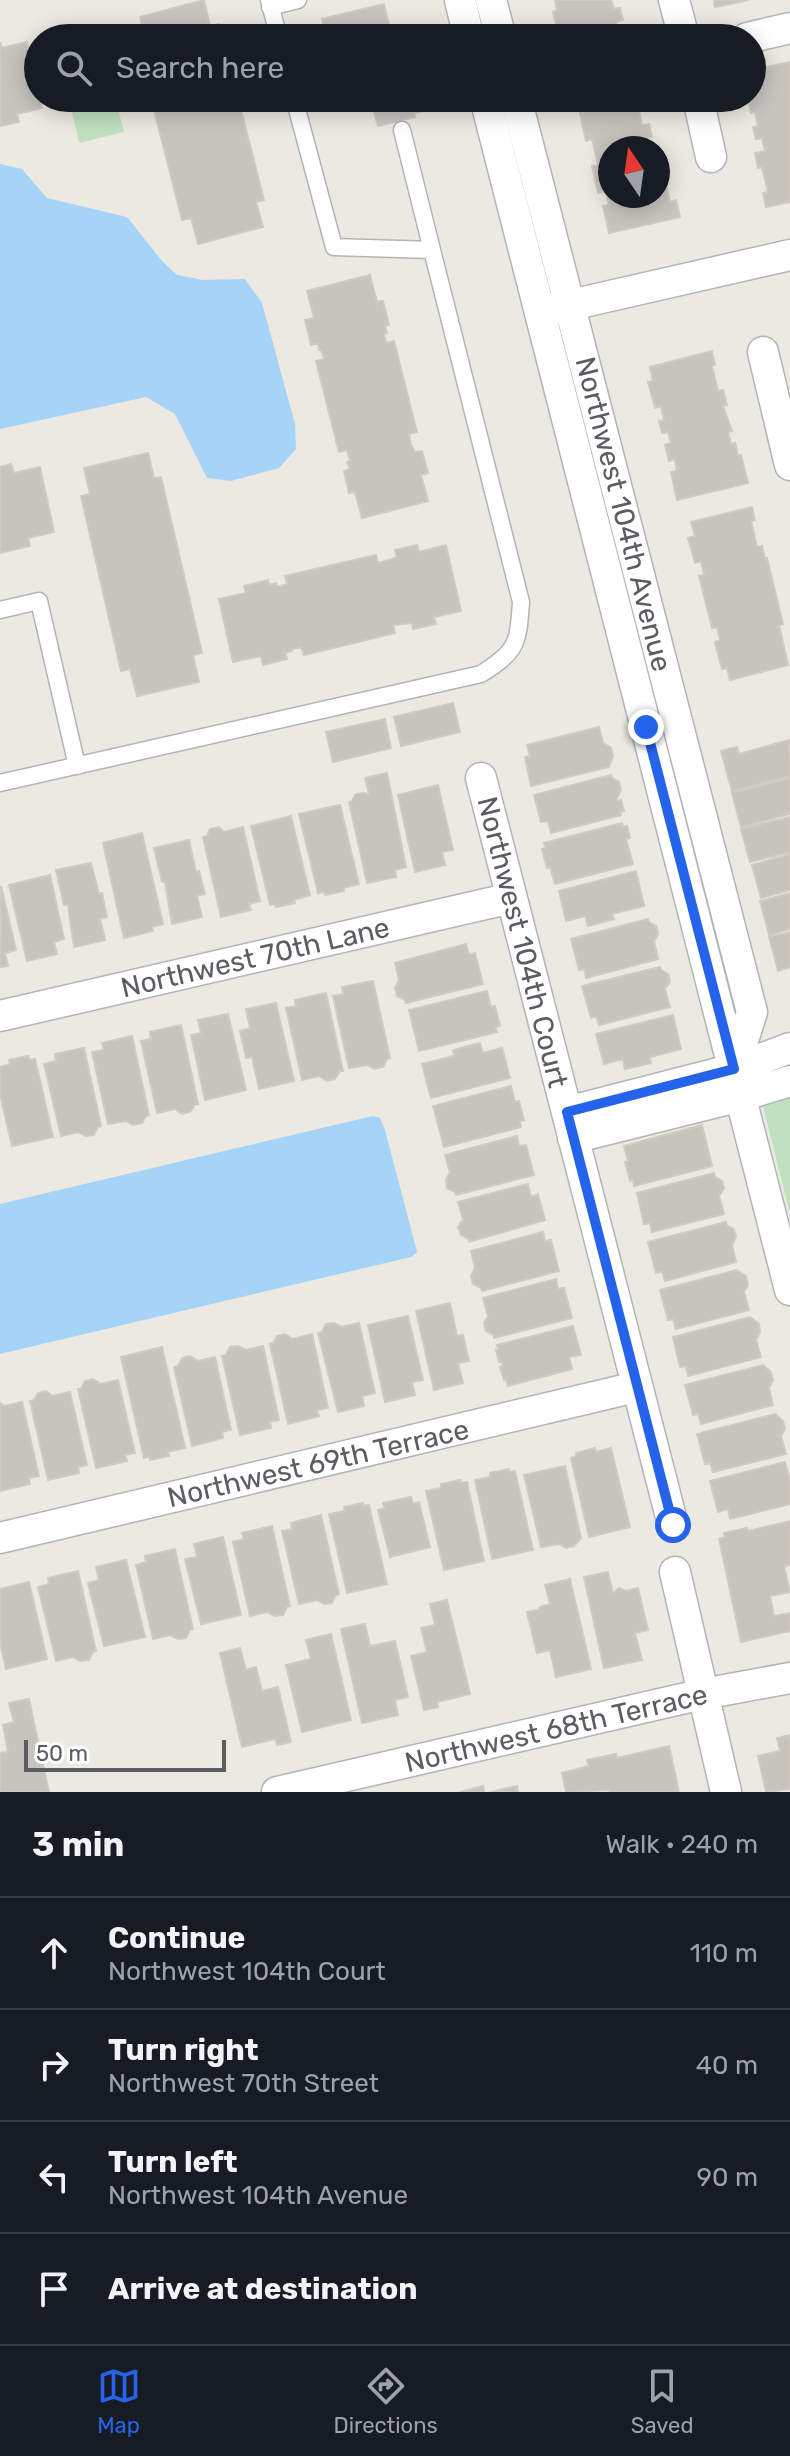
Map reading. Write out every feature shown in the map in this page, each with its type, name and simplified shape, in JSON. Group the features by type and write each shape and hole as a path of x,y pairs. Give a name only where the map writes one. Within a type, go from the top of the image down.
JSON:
{"street":[{"path":"460,0 466,24"},
{"path":"491,0 494,24"},
{"path":"674,0 680,24"},
{"path":"766,34 790,28"},
{"name":"Northwest 104th Avenue","path":"489,112 790,1290"},
{"name":"Northwest 104th Avenue","path":"520,112 752,1012 737,1083"},
{"path":"701,112 711,157"},
{"path":"539,312 790,255"},
{"path":"763,352 790,465"},
{"name":"Northwest 104th Court","path":"481,778 673,1525"},
{"name":"Northwest 70th Lane","path":"0,1016 511,898"},
{"path":"737,1083 790,1048"},
{"path":"570,1125 737,1083 790,1081"},
{"name":"Northwest 69th Terrace","path":"0,1538 636,1387"},
{"path":"675,1572 726,1792"},
{"name":"Northwest 68th Terrace","path":"277,1792 361,1783 703,1694 790,1678"}],"lane":[{"path":"275,24 270,4 298,0"},
{"path":"298,112 334,247 432,250"},
{"path":"0,783 481,674 504,660 518,637 521,602 402,130"},
{"path":"0,610 39,601 77,766"},
{"path":"646,727 677,719"}],"green space":[{"path":"72,112 119,112 124,132 79,143"},
{"path":"790,1093 790,1214 761,1098"}],"water":[{"path":"0,164 22,169 47,198 127,217 177,275 203,280 245,279 262,303 295,424 296,449 279,468 231,481 207,478 175,414 146,397 0,429"},
{"path":"373,1116 380,1118 385,1130 417,1252 411,1257 0,1354 0,1204"}],"building":[{"path":"204,0 210,24 142,24 140,17"},
{"path":"555,0 611,0 614,9 620,8 623,20 616,24 556,24 553,12 557,10"},
{"path":"714,0 749,0 715,7"},
{"path":"384,4 389,24 323,24 322,19"},
{"path":"0,42 2,48 24,43 25,112 17,114 19,122 0,126"},
{"path":"790,62 790,202 766,207 763,193 768,192 755,153 765,151 762,138 756,139 753,127 758,126 755,113 751,112 766,112 766,67"},
{"path":"155,112 242,112 264,200 256,202 263,227 198,244 191,218 182,220"},
{"path":"374,112 418,112 414,113 415,117 378,126"},
{"path":"639,112 642,125 649,124 652,136 598,136 598,165 592,139 586,141 580,113"},
{"path":"598,165 598,193 592,166"},
{"path":"676,200 680,217 609,233 603,208 670,208 670,202"},
{"path":"370,275 377,302 383,301 389,325 385,326 386,343 394,341 417,432 409,434 411,445 415,452 422,451 428,473 421,475 428,501 362,518 355,492 349,493 344,471 350,469 347,462 350,461 347,450 339,452 316,361 324,359 318,343 311,345 305,320 314,318 307,291"},
{"path":"712,351 718,391 723,390 727,405 723,406 732,431 728,432 731,444 735,443 738,455 741,455 748,483 677,500 671,472 677,471 675,459 669,461 665,445 671,443 668,432 662,433 659,421 664,420 661,406 655,408 648,382 653,381 650,367"},
{"path":"148,453 154,478 161,477 202,653 193,655 199,682 137,696 130,669 121,671 81,496 90,494 84,468"},
{"path":"11,464 14,473 40,467 54,532 28,538 30,546 0,553 0,467"},
{"path":"752,507 755,520 751,521 757,547 762,546 767,558 783,624 779,625 788,665 730,680 727,668 722,669 715,642 720,640 717,627 712,628 699,576 704,575 701,561 695,563 688,538 695,536 691,522"},
{"path":"417,545 419,552 446,545 461,611 434,617 436,624 413,629 412,623 393,625 395,633 304,655 301,647 292,649 285,653 287,659 263,665 261,656 233,662 219,599 246,593 244,586 268,580 269,585 276,583 277,587 287,584 285,576 376,555 378,563 389,560 397,557 395,550"},
{"path":"453,703 460,732 401,746 394,717"},
{"path":"385,719 391,748 333,762 326,732"},
{"path":"599,727 603,743 611,748 613,756 609,767 531,786 525,757 530,756 527,745"},
{"path":"789,740 790,776 732,791 721,751 737,747 739,754"},
{"path":"387,773 406,867 395,870 396,877 367,883 349,802 356,794 369,795 365,778"},
{"path":"611,775 619,782 621,790 617,801 621,800 624,811 620,812 621,815 551,833 548,821 541,822 534,795"},
{"path":"790,778 790,814 741,827 732,793"},
{"path":"438,785 453,850 442,852 445,865 415,872 398,795"},
{"path":"340,805 359,884 325,895 324,892 318,893 299,814"},
{"path":"291,816 310,895 294,900 295,903 276,907 275,904 270,905 251,826"},
{"path":"790,817 790,852 750,862 741,829"},
{"path":"622,823 623,827 627,826 630,838 626,839 633,864 555,884 550,867 547,868 542,849 546,848 544,843"},
{"path":"219,827 224,832 243,827 260,901 249,904 251,910 221,917 203,837 210,829"},
{"path":"142,833 163,924 152,927 153,931 124,938 103,843"},
{"path":"189,840 205,894 197,896 202,917 172,924 165,882 162,882 154,848"},
{"path":"790,854 790,890 761,898 752,865"},
{"path":"91,863 107,917 100,919 105,940 74,947 68,905 64,905 56,870"},
{"path":"636,871 644,906 612,914 614,919 588,926 585,916 566,921 559,891"},
{"path":"50,875 64,939 54,942 57,954 27,961 9,885"},
{"path":"1,886 16,950 5,953 8,966 0,967"},
{"path":"790,893 790,929 769,935 760,901"},
{"path":"648,919 656,926 658,934 654,941 658,959 586,978 584,969 579,970 571,939"},
{"path":"790,932 790,967 778,971 769,937"},
{"path":"466,944 469,955 475,953 483,984 406,1003 397,996 395,988 399,980 395,963"},
{"path":"660,967 668,974 670,982 665,989 670,1007 599,1025 596,1016 591,1018 582,986"},
{"path":"373,981 390,1058 383,1067 374,1069 367,1065 349,1068 333,996 343,994 342,987"},
{"path":"487,991 500,1026 495,1027 497,1032 419,1051 409,1010"},
{"path":"326,993 343,1071 335,1079 327,1081 319,1076 302,1080 286,1008 296,1006 295,1000"},
{"path":"276,1003 294,1081 259,1089 252,1057 246,1058 240,1031 250,1028 246,1009"},
{"path":"228,1014 246,1090 205,1100 191,1035 201,1033 198,1020"},
{"path":"673,1015 681,1049 650,1057 651,1063 625,1069 623,1059 604,1064 596,1034"},
{"path":"181,1025 198,1104 190,1112 182,1114 175,1109 157,1113 141,1041 151,1039 150,1032"},
{"path":"132,1036 149,1115 142,1123 133,1125 126,1121 108,1124 92,1052 104,1050 102,1043"},
{"path":"480,1043 483,1053 502,1048 510,1078 431,1098 422,1064 454,1056 453,1050"},
{"path":"84,1048 101,1126 94,1135 86,1136 78,1132 61,1136 44,1064 56,1061 55,1054"},
{"path":"28,1056 29,1060 35,1059 53,1137 12,1146 0,1094 0,1067 10,1064 9,1060"},
{"path":"511,1086 524,1120 520,1121 521,1127 444,1147 433,1106"},
{"path":"702,1125 712,1166 634,1186 625,1162 628,1161 624,1146"},
{"path":"517,1136 519,1146 526,1145 534,1175 456,1195 447,1188 446,1180 450,1172 445,1155"},
{"path":"714,1173 724,1188 719,1196 724,1214 652,1232 650,1223 644,1224 637,1193"},
{"path":"528,1184 531,1197 538,1194 545,1220 469,1242 461,1235 458,1227 463,1219 458,1202"},
{"path":"726,1222 734,1229 736,1237 732,1245 736,1262 665,1281 662,1271 656,1273 648,1242"},
{"path":"543,1232 545,1241 551,1240 559,1271 482,1291 473,1284 471,1276 475,1268 471,1251"},
{"path":"737,1270 746,1276 748,1285 744,1292 749,1310 676,1329 673,1319 668,1320 660,1290"},
{"path":"556,1279 558,1289 564,1288 572,1318 494,1338 486,1331 484,1323 488,1316 483,1298"},
{"path":"450,1303 457,1336 463,1335 469,1361 458,1363 463,1383 434,1390 416,1311"},
{"path":"408,1316 423,1380 412,1382 415,1395 385,1402 368,1325"},
{"path":"750,1317 759,1324 760,1332 756,1340 761,1357 688,1376 686,1366 680,1367 673,1337"},
{"path":"334,1323 342,1327 359,1323 375,1393 362,1396 364,1406 338,1412 318,1333 326,1324"},
{"path":"573,1326 581,1355 569,1357 572,1369 508,1386 500,1367 503,1366 499,1362 497,1345"},
{"path":"285,1334 293,1339 312,1334 328,1408 317,1410 319,1416 288,1424 270,1344 277,1336"},
{"path":"238,1346 246,1350 263,1346 279,1420 270,1422 271,1428 240,1435 222,1356 230,1347"},
{"path":"162,1347 185,1448 150,1460 149,1456 144,1458 121,1357"},
{"path":"190,1356 198,1361 215,1357 231,1430 222,1432 223,1438 192,1446 174,1367 182,1358"},
{"path":"763,1365 771,1372 773,1380 769,1388 773,1405 701,1424 698,1414 693,1415 685,1385"},
{"path":"93,1379 101,1384 118,1380 135,1453 125,1455 127,1461 96,1468 78,1389 85,1381"},
{"path":"46,1391 53,1396 70,1392 87,1465 78,1467 79,1473 48,1480 30,1401 38,1393"},
{"path":"22,1402 39,1476 29,1478 30,1484 0,1491 0,1403 5,1406"},
{"path":"775,1414 783,1421 785,1429 781,1436 786,1454 713,1472 710,1463 705,1464 697,1434"},
{"path":"595,1448 596,1452 611,1448 630,1527 589,1537 571,1458 577,1456 576,1453"},
{"path":"785,1462 790,1480 790,1504 730,1519 728,1509 718,1512 710,1481"},
{"path":"565,1466 581,1538 574,1546 566,1548 559,1544 541,1547 524,1475"},
{"path":"509,1469 509,1472 515,1471 533,1550 492,1559 475,1480"},
{"path":"460,1480 460,1483 467,1482 484,1561 444,1570 426,1491"},
{"path":"411,1497 413,1504 419,1502 430,1547 390,1557 378,1510 385,1508 383,1503"},
{"path":"363,1503 363,1506 369,1505 387,1584 347,1593 329,1514"},
{"path":"321,1515 339,1594 332,1603 324,1604 317,1600 299,1604 282,1531 292,1529 291,1523"},
{"path":"790,1521 790,1565 784,1567 790,1592 770,1596 774,1616 790,1613 790,1631 741,1642 719,1539 725,1537 724,1533"},
{"path":"272,1526 290,1606 283,1615 275,1616 267,1612 250,1616 233,1542 244,1539 242,1533"},
{"path":"223,1537 241,1615 201,1624 185,1559 197,1557 194,1544"},
{"path":"175,1549 193,1629 186,1638 178,1639 170,1635 153,1639 136,1565 146,1562 145,1556"},
{"path":"126,1560 145,1637 104,1646 88,1583 99,1580 96,1567"},
{"path":"78,1571 96,1651 89,1660 80,1661 73,1657 56,1661 38,1587 49,1584 48,1578"},
{"path":"608,1572 613,1593 619,1588 626,1591 638,1588 648,1630 635,1633 642,1660 604,1668 584,1577"},
{"path":"570,1579 591,1669 556,1677 550,1650 537,1653 527,1612 550,1604 545,1585"},
{"path":"29,1582 47,1659 6,1669 0,1643 0,1589"},
{"path":"447,1600 470,1694 437,1702 438,1707 424,1710 411,1656 427,1652 421,1628 435,1625 430,1604"},
{"path":"365,1624 370,1646 395,1641 408,1697 395,1700 398,1715 362,1723 341,1629"},
{"path":"331,1634 351,1720 302,1732 286,1665 311,1659 306,1640"},
{"path":"240,1648 246,1670 256,1667 262,1691 278,1687 291,1742 277,1745 275,1739 242,1747 220,1653"},
{"path":"29,1699 49,1792 0,1792 0,1753 8,1752 3,1725 14,1722 9,1703"},
{"path":"790,1735 790,1789 766,1792 758,1756 780,1751 777,1738"},
{"path":"669,1746 679,1792 566,1792 562,1773 589,1766 587,1760 616,1754 617,1758"},
{"path":"483,1786 484,1792 460,1792"},
{"path":"517,1786 518,1792 491,1792"}],"route":[{"path":"646,727 734,1069 567,1112 673,1525"}]}
